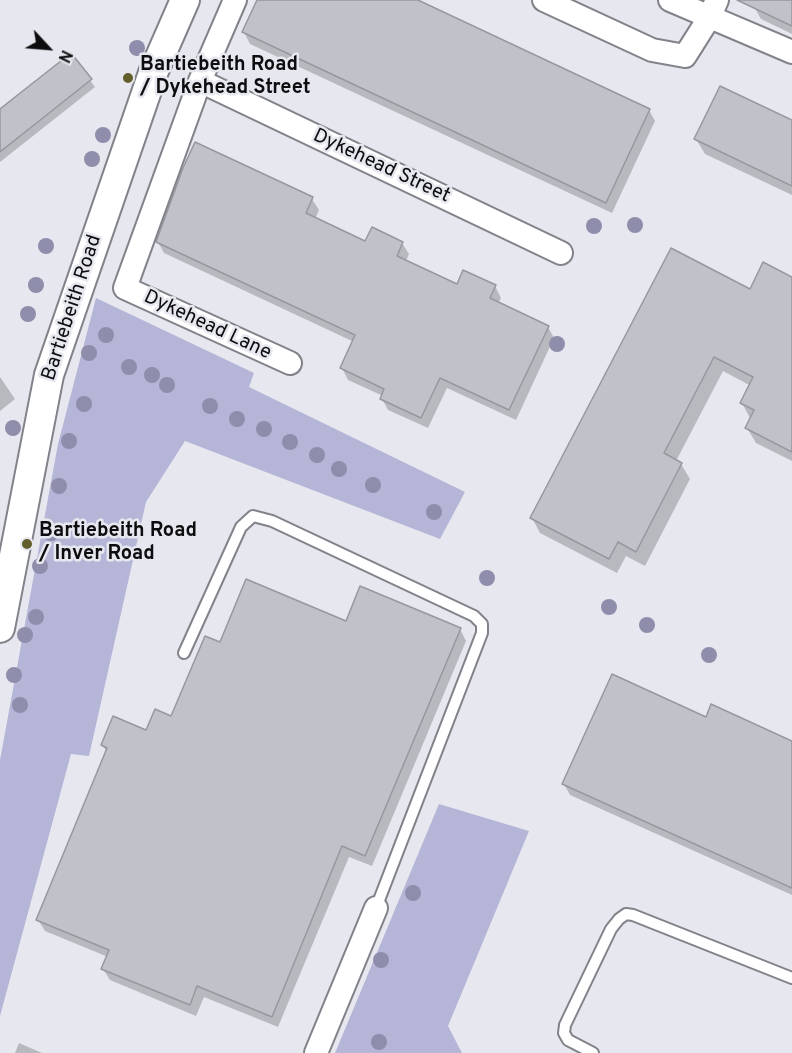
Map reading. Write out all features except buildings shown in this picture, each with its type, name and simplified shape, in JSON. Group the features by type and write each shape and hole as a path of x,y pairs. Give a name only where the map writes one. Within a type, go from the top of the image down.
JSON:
{"street":[{"name":"Bartiebeith Road","path":"0,628 49,375 153,73 185,0"},
{"path":"200,81 235,0"},
{"path":"544,0 652,50 685,56 713,9"},
{"path":"669,0 713,9 792,52"},
{"name":"Dykehead Street","path":"200,81 561,253"},
{"name":"Dykehead Lane","path":"200,81 125,288 290,363"},
{"path":"316,1053 376,908"}],"lane":[{"path":"184,653 242,527 253,516 272,521 474,616 482,624 482,633 376,908"},
{"path":"593,1053 568,1040 564,1033 565,1026 611,929 626,914 792,978"}],"shaded area":[{"path":"96,298 254,373 249,387 465,492 440,539 185,441 146,502 89,756 71,754 0,1016 0,760 58,444"},
{"path":"439,804 529,831 448,1026 462,1053 335,1053"}],"place":[{"name":"Bartiebeith Road / Dykehead Street","path":"128,78"},
{"name":"Bartiebeith Road / Inver Road","path":"27,544"}]}
